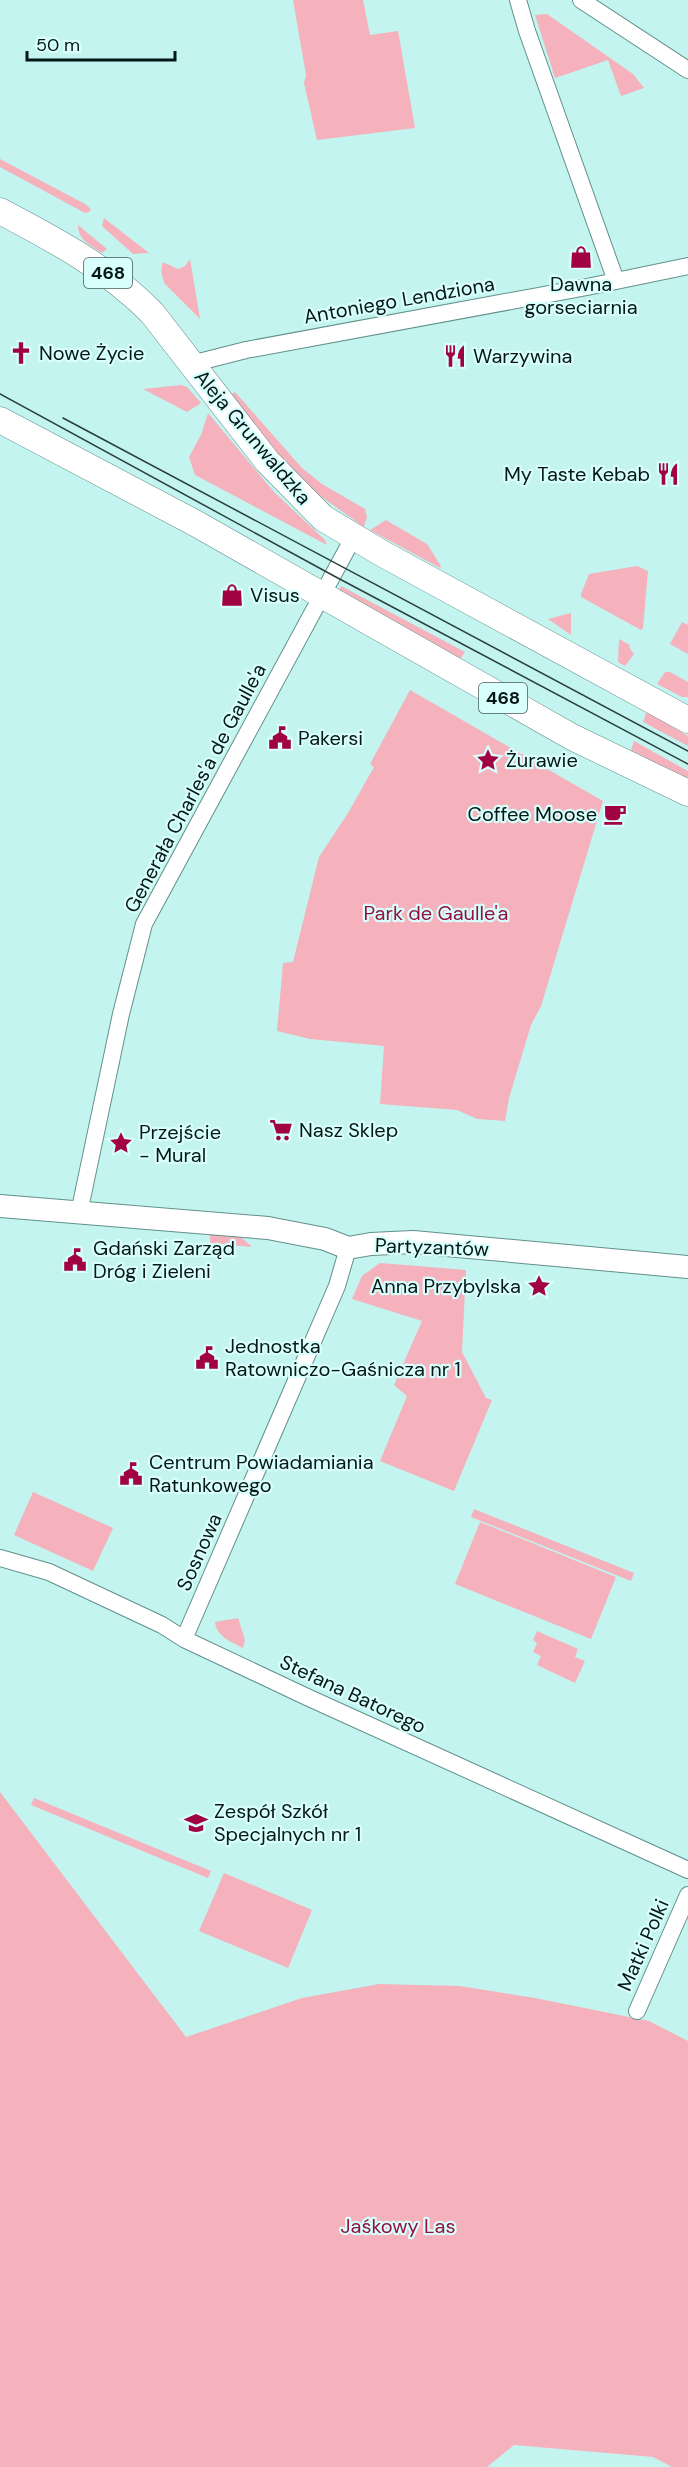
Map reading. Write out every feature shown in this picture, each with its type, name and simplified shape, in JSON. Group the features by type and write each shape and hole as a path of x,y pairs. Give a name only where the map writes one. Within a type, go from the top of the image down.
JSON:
{"main road":[{"name":"Aleja Grunwaldzka","path":"0,211 58,242 114,278 152,313 267,461 323,518 353,538 688,720"},
{"name":"468","path":"0,420 195,524 572,736 688,793"}],"street":[{"path":"518,0 616,281"},
{"path":"581,0 688,70"},
{"name":"Antoniego Lendziona","path":"191,364 246,350 688,266"},
{"name":"Generała Charles'a de Gaulle'a","path":"79,1213 121,1014 144,924 353,538"},
{"name":"Partyzantów","path":"0,1206 268,1228 325,1239 348,1248 371,1244 413,1242 688,1267"},
{"name":"Sosnowa","path":"184,1639 337,1286 348,1248"},
{"name":"Stefana Batorego","path":"0,1558 49,1572 162,1625 184,1639 688,1870"},
{"name":"Matki Polki","path":"637,2012 688,1895"}],"green space":[{"path":"293,0 363,0 370,35 398,31 415,128 317,140 304,83 306,75"},
{"path":"547,14 633,74 644,88 621,96 608,60 555,78 535,15"},
{"path":"0,159 91,209 85,213 0,167"},
{"path":"104,218 149,253 133,254 102,226"},
{"path":"78,225 107,249 102,253 86,242 80,235"},
{"path":"190,259 200,319 165,284 162,273 163,262 178,269 185,266"},
{"path":"181,385 187,387 201,403 187,412 143,389"},
{"path":"235,392 302,468 322,484 365,509 367,517 364,527 316,493 280,456 230,395"},
{"path":"208,413 274,492 325,540 327,545 195,475 189,457 201,435"},
{"path":"386,520 427,544 441,566 440,568 370,530"},
{"path":"637,566 648,571 641,630 581,597 589,574"},
{"path":"341,586 465,652 460,659 341,594 339,590"},
{"path":"571,613 571,635 548,619"},
{"path":"682,622 688,625 688,654 670,644"},
{"path":"619,639 630,645 634,654 625,666 618,662"},
{"path":"665,672 670,672 688,682 688,697 682,697 657,684"},
{"name":"Park de Gaulle'a","path":"410,690 603,801 541,1006 531,1025 509,1098 505,1121 477,1119 457,1110 380,1104 384,1046 310,1039 277,1031 283,963 293,962 319,857 348,813 374,767 370,764"},
{"path":"647,711 688,736 688,746 643,722"},
{"path":"634,741 688,771 688,780 631,750"},
{"path":"210,1234 241,1237 252,1247 210,1243"},
{"path":"380,1263 466,1270 462,1352 486,1398 492,1400 454,1491 380,1461 407,1396 394,1385 422,1321 352,1299 362,1276"},
{"path":"33,1492 113,1528 93,1571 14,1535"},
{"path":"474,1509 634,1573 631,1581 471,1517"},
{"path":"480,1522 616,1577 591,1639 455,1584"},
{"path":"238,1618 245,1640 243,1648 221,1635 215,1622"},
{"path":"537,1631 578,1649 575,1657 585,1661 575,1683 537,1665 541,1656 533,1652 537,1643 533,1640"},
{"name":"Jaśkowy Las","path":"0,1792 186,2037 302,1998 379,1984 460,1986 535,1998 649,2021 688,2041 688,2467 672,2467 653,2457 514,2445 487,2467 0,2467"},
{"path":"34,1798 211,1871 208,1878 31,1805"},
{"path":"224,1873 312,1910 288,1968 199,1931"}],"tram line":[{"path":"0,394 334,576 688,764"},
{"path":"63,418 688,751"}],"place":[{"name":"Dawna gorseciarnia","path":"581,257"},
{"name":"Nowe Życie","path":"21,353"},
{"name":"Warzywina","path":"455,356"},
{"name":"My Taste Kebab","path":"668,474"},
{"name":"Visus","path":"232,595"},
{"name":"Pakersi","path":"280,738"},
{"name":"Żurawie","path":"488,760"},
{"name":"Coffee Moose","path":"615,814"},
{"name":"Nasz Sklep","path":"281,1130"},
{"name":"Przejście - Mural","path":"121,1143"},
{"name":"Gdański Zarząd Dróg i Zieleni","path":"75,1260"},
{"name":"Anna Przybylska","path":"539,1286"},
{"name":"Jednostka Ratowniczo-Gaśnicza nr 1","path":"207,1358"},
{"name":"Centrum Powiadamiania Ratunkowego","path":"131,1474"},
{"name":"Zespół Szkół Specjalnych nr 1","path":"196,1823"}]}
